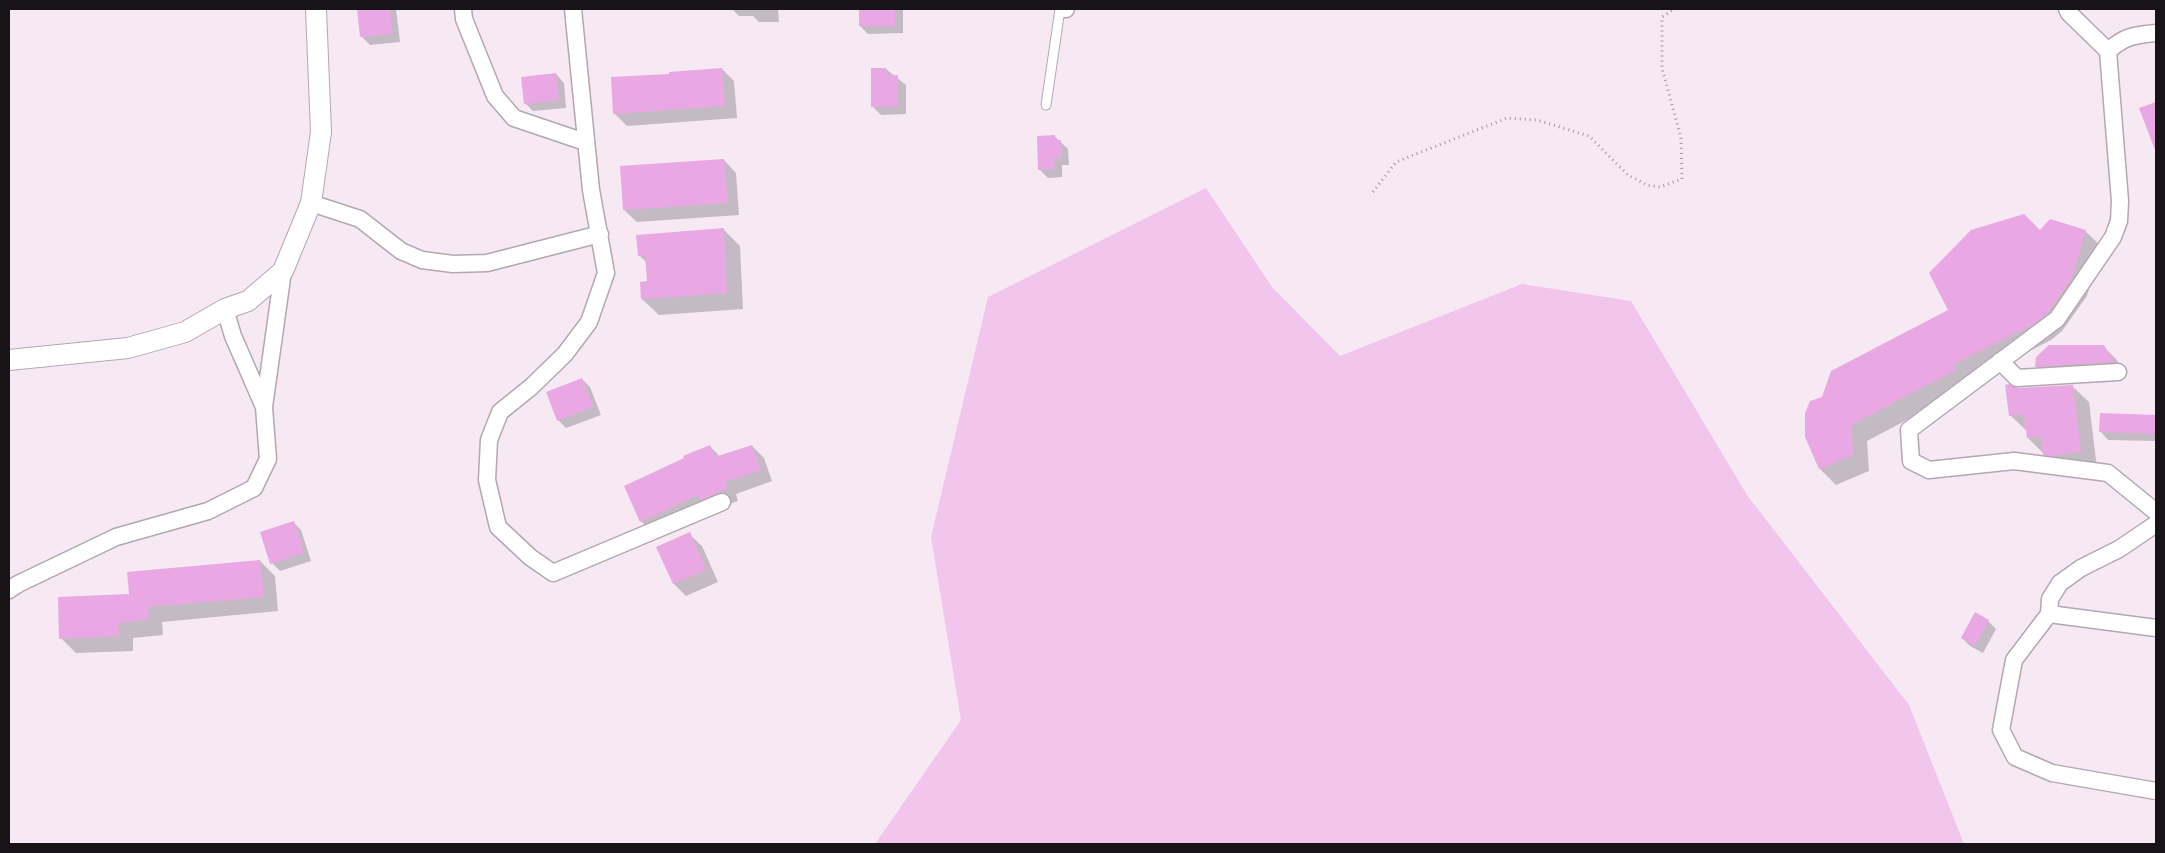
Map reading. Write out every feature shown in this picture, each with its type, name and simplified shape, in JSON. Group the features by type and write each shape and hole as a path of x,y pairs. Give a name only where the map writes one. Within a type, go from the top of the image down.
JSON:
{"street":[{"path":"9,590 116,537 208,511 254,488 268,459 264,407 283,271 311,203 321,132 316,9"},
{"path":"463,9 464,19 495,96 514,118 585,142"},
{"path":"572,9 591,190 606,273 589,322 565,354 531,387 500,412 489,440 487,480 498,527 530,557 554,573 722,502"},
{"path":"2067,9 2108,51 2118,157 2119,221 2113,237 2057,319 1909,430 1911,461 1929,470 2014,461 2108,473 2156,512"},
{"path":"2108,51 2121,40 2138,35 2156,33"},
{"path":"311,203 360,219 401,251 422,260 438,262 487,263 600,234"},
{"path":"9,360 128,348 185,332 225,309 248,301 283,271"},
{"path":"225,309 233,336 264,407"},
{"path":"2000,362 2017,378 2118,372"},
{"path":"2156,524 2119,549 2081,568 2060,582 2050,599 2049,614 2014,660 2002,730 2014,757 2052,773 2156,791"},
{"path":"2049,614 2156,628"}],"lane":[{"path":"1046,105 1060,9"}],"path":[{"path":"1373,192 1396,162 1507,118 1537,120 1589,136 1628,174 1647,185 1660,187 1682,179 1681,138 1662,68 1662,17 1674,9"}],"shaded area":[{"path":"1206,188 1272,287 1340,356 1522,284 1631,301 1747,495 1909,705 1964,844 875,844 961,720 931,537 988,297"}],"building":[{"path":"357,9 390,9 392,34 360,37"},
{"path":"859,9 895,9 895,26 859,26"},
{"path":"722,68 725,106 613,114 611,77 669,74 669,72"},
{"path":"871,68 886,68 887,76 898,75 898,107 871,107"},
{"path":"556,73 559,100 524,104 521,77"},
{"path":"2156,102 2156,150 2155,150 2139,108"},
{"path":"1055,135 1055,140 1061,140 1062,157 1054,158 1055,169 1038,170 1037,136"},
{"path":"724,159 728,203 623,210 620,166"},
{"path":"2024,214 2040,230 2050,219 2086,230 2071,280 2046,315 2034,324 1953,365 1956,370 1851,425 1853,455 1819,469 1805,437 1805,413 1810,401 1822,397 1831,371 1948,310 1929,273 1971,230"},
{"path":"724,228 727,293 641,299 640,282 647,281 645,255 638,256 636,235"},
{"path":"2049,345 2104,345 2114,362 2035,367 2036,357"},
{"path":"582,378 593,407 557,421 546,392"},
{"path":"2009,384 2018,388 2073,385 2081,452 2051,456 2043,455 2041,436 2027,438 2024,414 2009,416 2005,385"},
{"path":"2100,413 2156,415 2156,434 2099,432"},
{"path":"710,445 715,457 752,445 761,470 725,482 728,489 700,500 698,495 640,522 624,486 684,458 683,456"},
{"path":"294,521 304,553 270,564 260,532"},
{"path":"690,532 706,570 673,584 656,547"},
{"path":"260,560 264,597 148,607 149,620 118,623 119,636 59,639 58,597 129,594 127,572"},
{"path":"1975,612 1989,620 1975,646 1961,638"}]}
